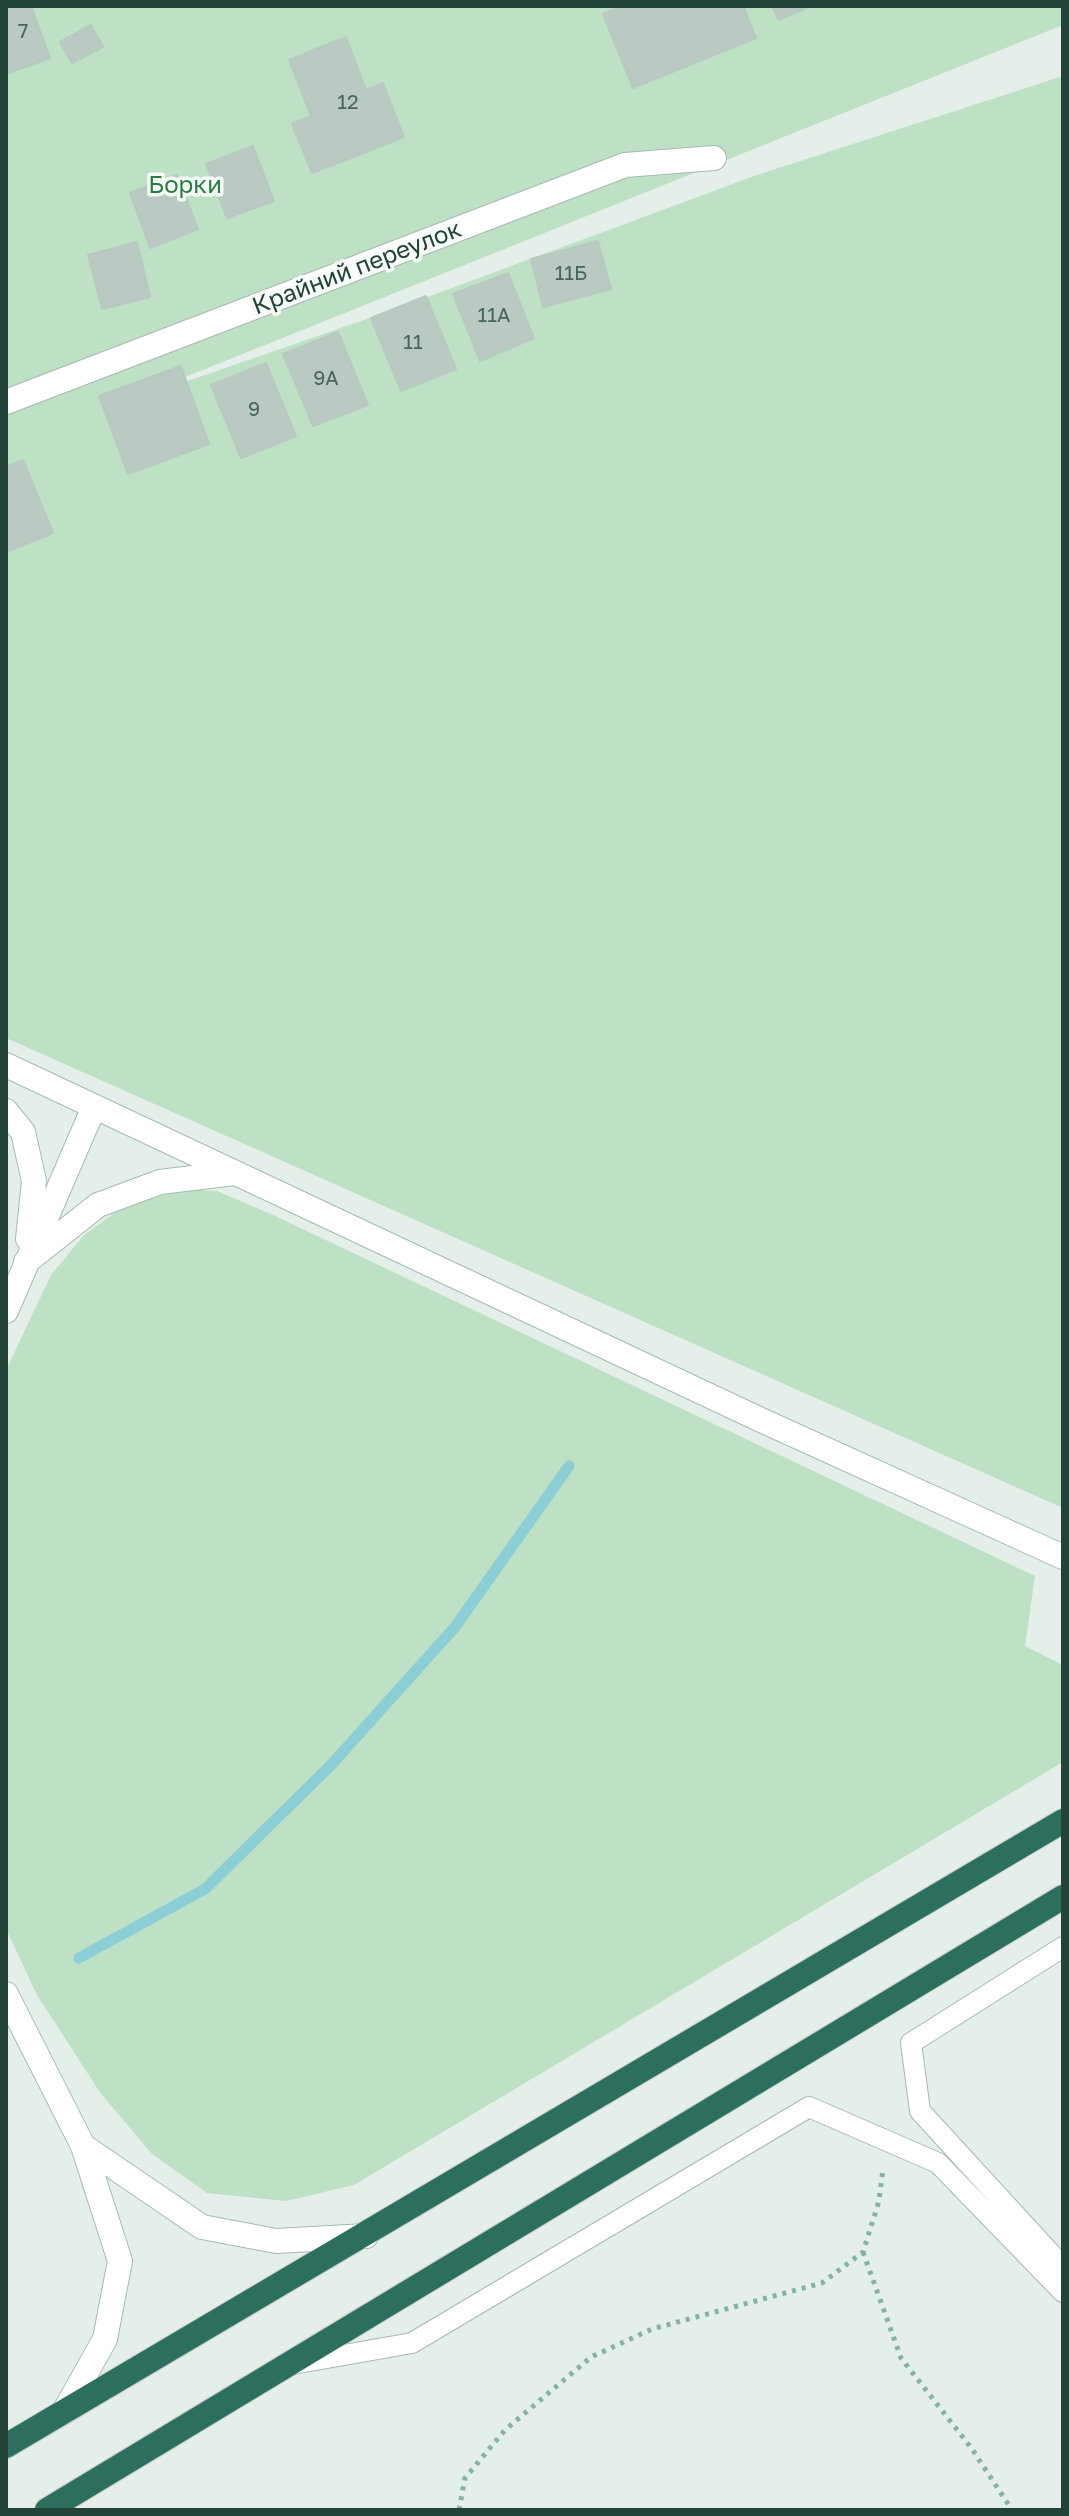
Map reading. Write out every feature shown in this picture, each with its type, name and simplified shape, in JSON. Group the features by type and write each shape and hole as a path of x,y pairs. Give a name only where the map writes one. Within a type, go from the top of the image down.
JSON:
{"highway":[{"path":"6,2446 366,2236 1063,1821"},
{"path":"47,2510 1063,1897"}],"street":[{"name":"Крайний переулок","path":"6,402 625,165 714,158"},
{"path":"6,1065 1063,1557"},
{"path":"6,1311 94,1107"},
{"path":"6,1111 23,1132 34,1181 26,1262"},
{"path":"26,1262 98,1205 160,1182 234,1173"},
{"path":"6,1994 83,2146 120,2261 105,2339 64,2412"},
{"path":"83,2146 202,2227 276,2241 366,2236"}],"lane":[{"path":"1063,1947 911,2043 920,2111 1063,2267"},
{"path":"293,2364 412,2343 809,2107 938,2163 1063,2292"}],"path":[{"path":"459,2510 465,2478 505,2430 591,2357 652,2329 822,2283 863,2252 879,2201 887,2140"},
{"path":"863,2252 901,2358 972,2449 1012,2510"}],"green space":[{"name":"Борки","path":"6,6 1063,6 1063,25 98,412 387,312 757,175 1063,76 1063,1508 6,1038"},
{"path":"184,1189 217,1191 273,1215 1035,1576 1025,1646 1063,1665 1063,1762 354,2185 286,2201 207,2193 152,2154 101,2094 37,1995 6,1929 6,1370 51,1275 84,1235 119,1210 149,1195"}],"building":[{"path":"6,6 31,6 50,58 6,74"},
{"path":"624,6 743,6 756,38 633,88 603,14"},
{"path":"772,6 810,6 779,20"},
{"path":"91,25 103,47 72,63 60,42"},
{"path":"346,37 366,90 383,83 404,137 312,173 292,124 311,116 289,60"},
{"path":"253,146 274,201 227,218 206,164"},
{"path":"177,175 198,229 150,248 130,193"},
{"path":"598,241 611,289 543,307 531,259"},
{"path":"137,242 150,297 102,309 88,255"},
{"path":"508,273 534,338 480,361 453,294"},
{"path":"426,296 456,369 401,391 371,318"},
{"path":"338,332 368,405 313,426 283,354"},
{"path":"266,363 296,436 241,458 211,385"},
{"path":"181,366 209,444 128,474 99,396"},
{"path":"23,460 53,533 6,552 6,467"}],"waterway":[{"path":"79,1958 205,1889 331,1765 455,1627 569,1466"}]}
